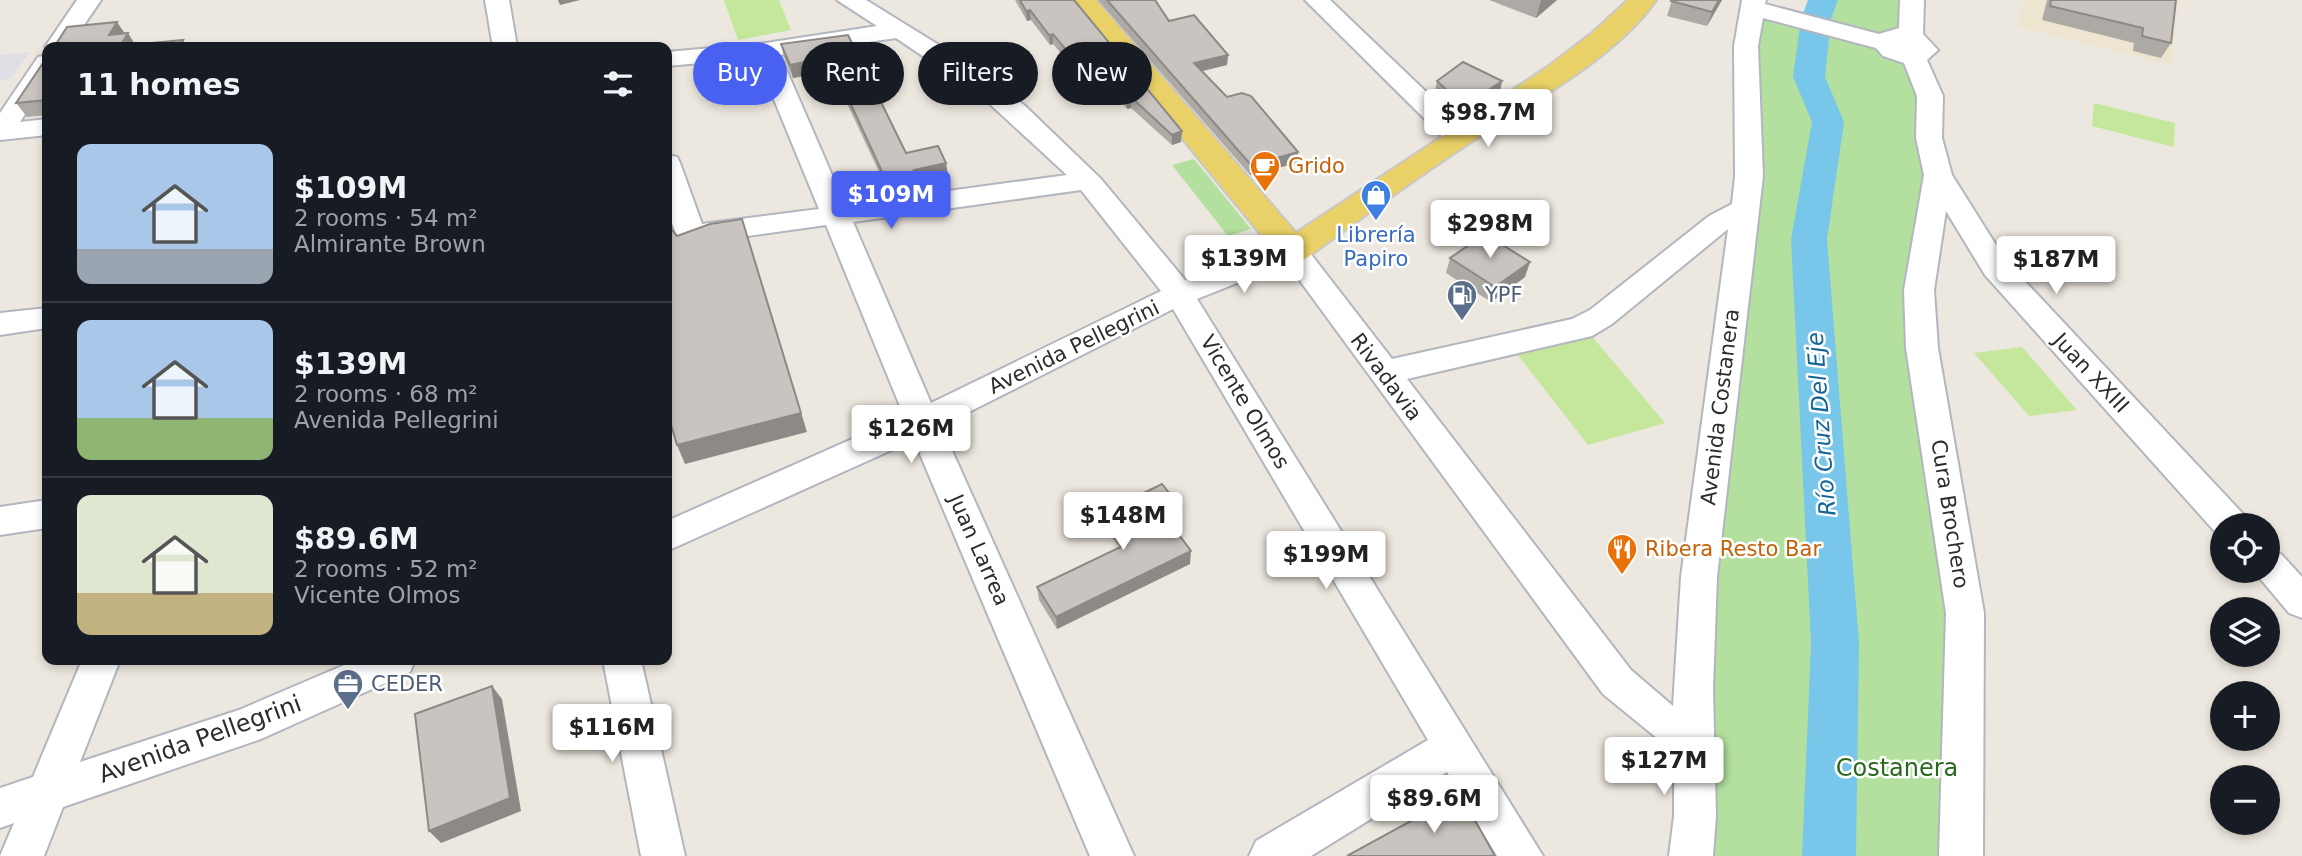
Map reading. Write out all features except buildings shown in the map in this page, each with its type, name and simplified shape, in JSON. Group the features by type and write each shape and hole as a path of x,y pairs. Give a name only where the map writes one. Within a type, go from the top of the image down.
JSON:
{"main road":[{"name":"Rivadavia","path":"1082,0 1293,251"},
{"path":"1293,251 1571,61 1608,34 1643,0"}],"street":[{"path":"60,42 89,0"},
{"path":"497,0 504,42"},
{"name":"Vicente Olmos","path":"849,0 901,30 990,90 1040,134 1156,261 1180,295 1452,747 1521,856"},
{"path":"1317,0 1458,137"},
{"name":"Juan XXIII","path":"1912,0 1912,47 1930,96 1929,138 1938,174 1995,268 2220,513"},
{"path":"1761,7 1839,33 1884,42 1892,51 1912,47"},
{"name":"Avenida Costanera","path":"1691,856 1696,745 1693,688 1699,576 1749,176 1746,46 1761,7"},
{"path":"787,47 901,30"},
{"path":"672,59 693,57"},
{"path":"0,132 42,69"},
{"name":"Juan Larrea","path":"787,99 923,422 1112,856"},
{"path":"0,132 42,128"},
{"name":"Cura Brochero","path":"1938,174 1919,290 1922,348 1960,567 1965,612 1961,856"},
{"path":"672,178 691,235 1085,181"},
{"path":"1382,373 1581,328 1601,317 1719,222 1745,208"},
{"name":"Avenida Pellegrini","path":"672,535 923,422 1180,295 1251,264 1293,251"},
{"name":"Rivadavia","path":"1293,251 1382,373 1617,681 1643,707 1696,745"},
{"path":"0,324 42,319"},
{"path":"0,521 42,515"},
{"path":"2280,578 2302,602"},
{"path":"22,856 99,665"},
{"name":"Avenida Pellegrini","path":"0,808 247,726 385,665"},
{"path":"623,665 663,856"},
{"path":"1270,856 1452,747"}],"shaded area":[{"path":"2024,0 2179,0 2172,65 2017,26"},
{"path":"30,52 11,79 0,80 0,55"}],"green space":[{"path":"724,0 779,0 791,30 738,40"},
{"name":"Costanera","path":"1823,0 1912,0 1902,55 1930,96 1919,290 1960,567 1961,856 1829,856 1835,643 1815,337 1826,856 1691,856 1752,8 1816,19"},
{"path":"2094,103 2175,123 2174,147 2092,126"},
{"path":"1194,159 1251,229 1228,236 1172,165"},
{"path":"1590,334 1665,423 1588,445 1517,354"},
{"path":"2022,347 2077,410 2029,416 1974,353"}],"waterway":[{"name":"Río Cruz Del Eje","path":"1823,0 1816,19 1809,77 1828,122 1809,239 1835,643 1829,856"}],"place":[{"name":"Grido","path":"1265,193"},
{"name":"Librería Papiro","path":"1376,222"},
{"name":"YPF","path":"1462,322"},
{"name":"Ribera Resto Bar","path":"1622,576"},
{"name":"CEDER","path":"348,711"}]}
